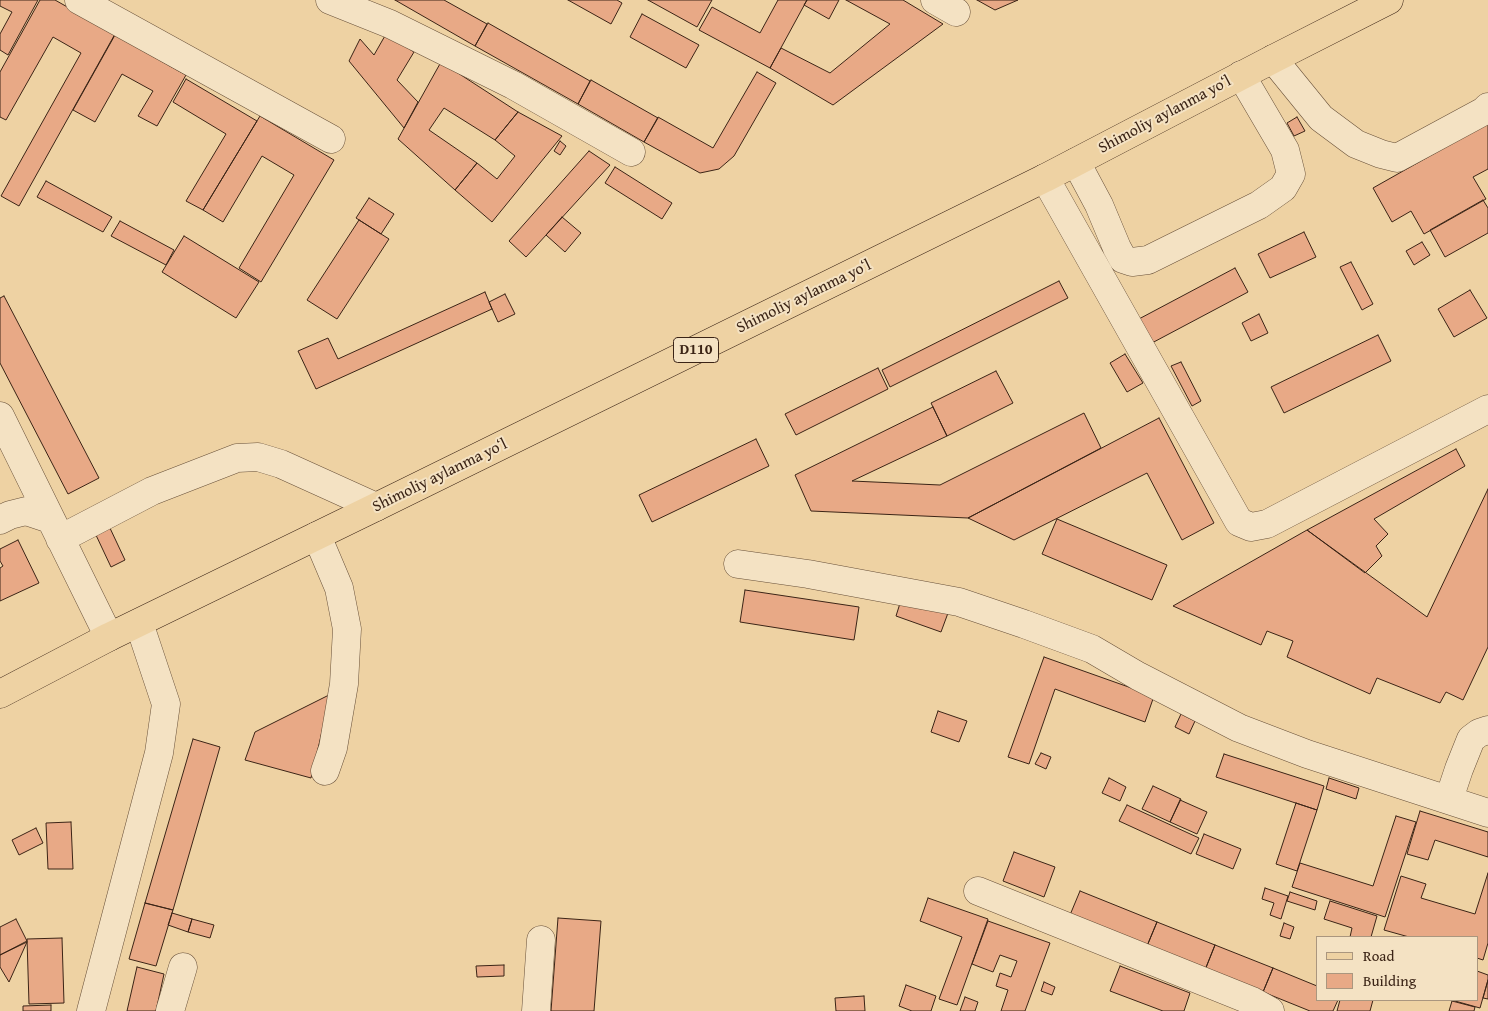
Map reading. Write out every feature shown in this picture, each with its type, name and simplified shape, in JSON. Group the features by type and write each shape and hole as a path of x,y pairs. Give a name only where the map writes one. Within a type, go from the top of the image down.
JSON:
{"main road":[{"name":"Shimoliy aylanma yoʻl","path":"0,694 109,637 376,508 1045,178 1389,0"}],"street":[{"path":"79,0 331,139"},
{"path":"330,0 390,24 504,81 632,152"},
{"path":"1273,59 1321,118 1356,144 1397,158 1484,111 1488,106"},
{"path":"1076,162 1099,205 1123,259 1132,262 1148,260 1259,205 1283,188 1291,174 1285,150 1241,75"},
{"path":"1045,178 1239,522 1251,527 1267,524 1488,410"},
{"path":"0,416 109,637"},
{"path":"55,529 237,458 258,457 281,464 376,508"},
{"path":"0,520 10,514 26,511 55,529"},
{"path":"318,536 339,588 347,628 344,684 333,748 325,771"},
{"path":"738,564 808,574 959,602 1092,649 1138,676 1239,728 1307,754 1488,813"},
{"path":"91,1011 159,753 166,704 139,623"},
{"path":"1449,800 1459,769 1480,734"},
{"path":"978,891 1252,1001 1270,1011"},
{"path":"536,1011 541,940"},
{"path":"170,1011 183,967"}],"building":[{"path":"0,0 38,0 8,55 0,50 0,34 12,12 0,6"},
{"path":"40,0 55,0 115,34 19,206 1,196 81,53 53,37 6,120 0,117 0,72"},
{"path":"395,0 444,0 487,24 475,46"},
{"path":"568,0 617,0 622,3 611,24"},
{"path":"648,0 712,0 697,27"},
{"path":"778,0 807,0 770,68 699,30 712,7 760,33"},
{"path":"807,0 839,0 829,19 804,5"},
{"path":"846,0 903,0 943,24 833,105 770,68 781,48 830,73 890,24"},
{"path":"977,0 1018,0 995,10"},
{"path":"642,14 699,45 686,68 630,37"},
{"path":"488,23 590,81 578,104 475,46"},
{"path":"386,34 414,52 397,80 418,102 404,128 349,61 360,39 374,55"},
{"path":"115,35 186,75 157,126 138,116 153,91 122,74 95,122 73,110"},
{"path":"441,62 518,112 495,140 444,108 429,130 477,163 455,190 398,139"},
{"path":"757,72 776,83 734,156 719,169 700,173 644,142 658,117 713,148"},
{"path":"186,79 257,121 203,210 186,201 226,134 173,102"},
{"path":"591,80 658,118 644,142 578,104"},
{"path":"518,112 562,136 492,222 455,190 477,163 497,179 515,156 495,140"},
{"path":"260,116 334,160 261,282 239,268 294,175 262,156 223,222 203,210"},
{"path":"1297,117 1305,131 1294,136 1287,123"},
{"path":"1488,123 1488,169 1473,177 1486,199 1424,234 1411,211 1392,222 1373,188"},
{"path":"560,141 566,146 560,155 554,151"},
{"path":"589,151 610,165 526,257 509,241"},
{"path":"615,167 672,203 662,219 605,183"},
{"path":"46,181 112,217 103,232 37,197"},
{"path":"369,198 394,214 381,234 356,218"},
{"path":"1483,200 1488,208 1488,233 1445,257 1430,230"},
{"path":"562,217 581,233 565,252 546,235"},
{"path":"359,220 389,239 337,319 307,300"},
{"path":"120,221 174,250 166,265 111,236"},
{"path":"1304,232 1316,257 1270,278 1258,254"},
{"path":"184,236 259,282 236,318 162,272"},
{"path":"1422,242 1430,255 1414,265 1406,251"},
{"path":"1351,262 1373,304 1362,310 1340,267"},
{"path":"1235,268 1248,292 1150,344 1137,320"},
{"path":"1059,281 1068,298 890,387 882,370"},
{"path":"1470,290 1487,318 1454,337 1438,309"},
{"path":"485,292 492,309 316,389 298,351 328,338 338,359"},
{"path":"505,294 515,314 498,322 489,302"},
{"path":"4,296 99,478 68,494 0,363 0,298"},
{"path":"1259,314 1268,333 1251,341 1242,323"},
{"path":"1378,335 1391,361 1284,413 1271,387"},
{"path":"1125,354 1143,383 1127,392 1110,363"},
{"path":"1181,362 1201,401 1192,406 1171,366"},
{"path":"878,368 888,389 796,435 785,414"},
{"path":"996,371 1013,403 947,436 931,403"},
{"path":"933,407 947,436 852,481 940,485 1084,413 1101,448 968,518 811,511 795,475"},
{"path":"1159,418 1214,523 1182,540 1147,473 1014,540 968,518"},
{"path":"756,439 769,466 652,522 639,495"},
{"path":"1456,449 1465,466 1374,519 1388,534 1376,546 1382,556 1365,573 1307,530"},
{"path":"1488,489 1488,647 1463,700 1446,692 1440,703 1377,678 1370,694 1287,657 1293,641 1267,631 1261,645 1173,606 1307,530 1427,617"},
{"path":"1057,519 1167,565 1152,600 1042,554"},
{"path":"109,526 125,560 111,567 95,533"},
{"path":"18,540 39,583 0,601 0,568 3,566 0,561 0,549"},
{"path":"745,590 859,607 854,640 740,622"},
{"path":"902,597 948,613 941,632 896,616"},
{"path":"1044,657 1154,696 1145,722 1055,689 1029,764 1008,757"},
{"path":"331,694 311,778 245,760 255,732"},
{"path":"938,711 967,721 959,742 931,732"},
{"path":"1181,714 1195,721 1189,734 1175,727"},
{"path":"193,739 220,747 173,910 145,903"},
{"path":"1041,753 1051,757 1046,769 1035,764"},
{"path":"1224,754 1324,786 1317,810 1216,777"},
{"path":"1109,778 1126,787 1120,801 1102,793"},
{"path":"1329,778 1359,788 1356,799 1326,789"},
{"path":"1153,786 1181,799 1170,822 1142,809"},
{"path":"1180,800 1207,812 1197,834 1170,822"},
{"path":"1296,803 1317,810 1297,871 1276,864"},
{"path":"1127,805 1199,838 1191,854 1119,821"},
{"path":"1420,811 1488,832 1488,857 1435,840 1428,860 1407,854"},
{"path":"1396,816 1416,822 1385,917 1292,887 1300,863 1373,886"},
{"path":"71,822 73,869 48,869 46,823"},
{"path":"36,828 43,843 19,855 12,840"},
{"path":"1204,834 1241,849 1233,869 1196,854"},
{"path":"1014,852 1055,867 1044,897 1003,881"},
{"path":"1488,873 1488,943 1483,960 1478,958 1478,936 1405,936 1384,930 1401,876 1426,884 1421,898 1475,914"},
{"path":"1265,888 1288,896 1281,919 1270,915 1274,903 1262,899"},
{"path":"1080,891 1157,922 1147,946 1070,915"},
{"path":"1290,892 1317,901 1315,910 1287,901"},
{"path":"928,898 988,919 957,1005 939,999 962,937 920,921"},
{"path":"1330,901 1377,916 1371,936 1350,936 1352,928 1324,919"},
{"path":"145,903 173,910 156,966 129,959"},
{"path":"172,913 192,919 188,932 168,925"},
{"path":"558,918 601,921 594,1011 551,1011"},
{"path":"16,919 27,941 0,955 0,927"},
{"path":"192,919 214,925 210,938 188,932"},
{"path":"988,921 1050,943 1025,1011 1001,1011 1008,990 996,986 1000,973 1011,977 1017,961 1000,955 993,972 972,964"},
{"path":"1157,922 1215,945 1205,970 1147,946"},
{"path":"1284,923 1294,927 1290,939 1280,936"},
{"path":"62,938 64,1003 29,1004 27,939"},
{"path":"27,942 9,982 0,967 0,955"},
{"path":"1215,945 1273,968 1263,992 1205,970"},
{"path":"504,965 504,976 477,977 476,966"},
{"path":"1120,966 1190,993 1184,1011 1163,1011 1110,991"},
{"path":"137,967 164,974 156,1011 127,1011"},
{"path":"1273,968 1316,986 1316,1001 1338,1001 1333,1011 1310,1011 1263,992"},
{"path":"1478,971 1488,975 1480,1008 1455,1001 1478,1001"},
{"path":"1488,980 1488,999 1483,998"},
{"path":"1044,982 1055,987 1052,995 1041,991"},
{"path":"906,985 936,996 931,1011 912,1011 899,1006"},
{"path":"864,996 865,1011 836,1011 835,998"},
{"path":"965,997 978,1002 975,1011 960,1011"},
{"path":"1340,1001 1373,1001 1370,1011 1337,1011"},
{"path":"1452,1001 1475,1007 1474,1011 1449,1011"},
{"path":"51,1005 51,1011 23,1011 23,1006"}]}
